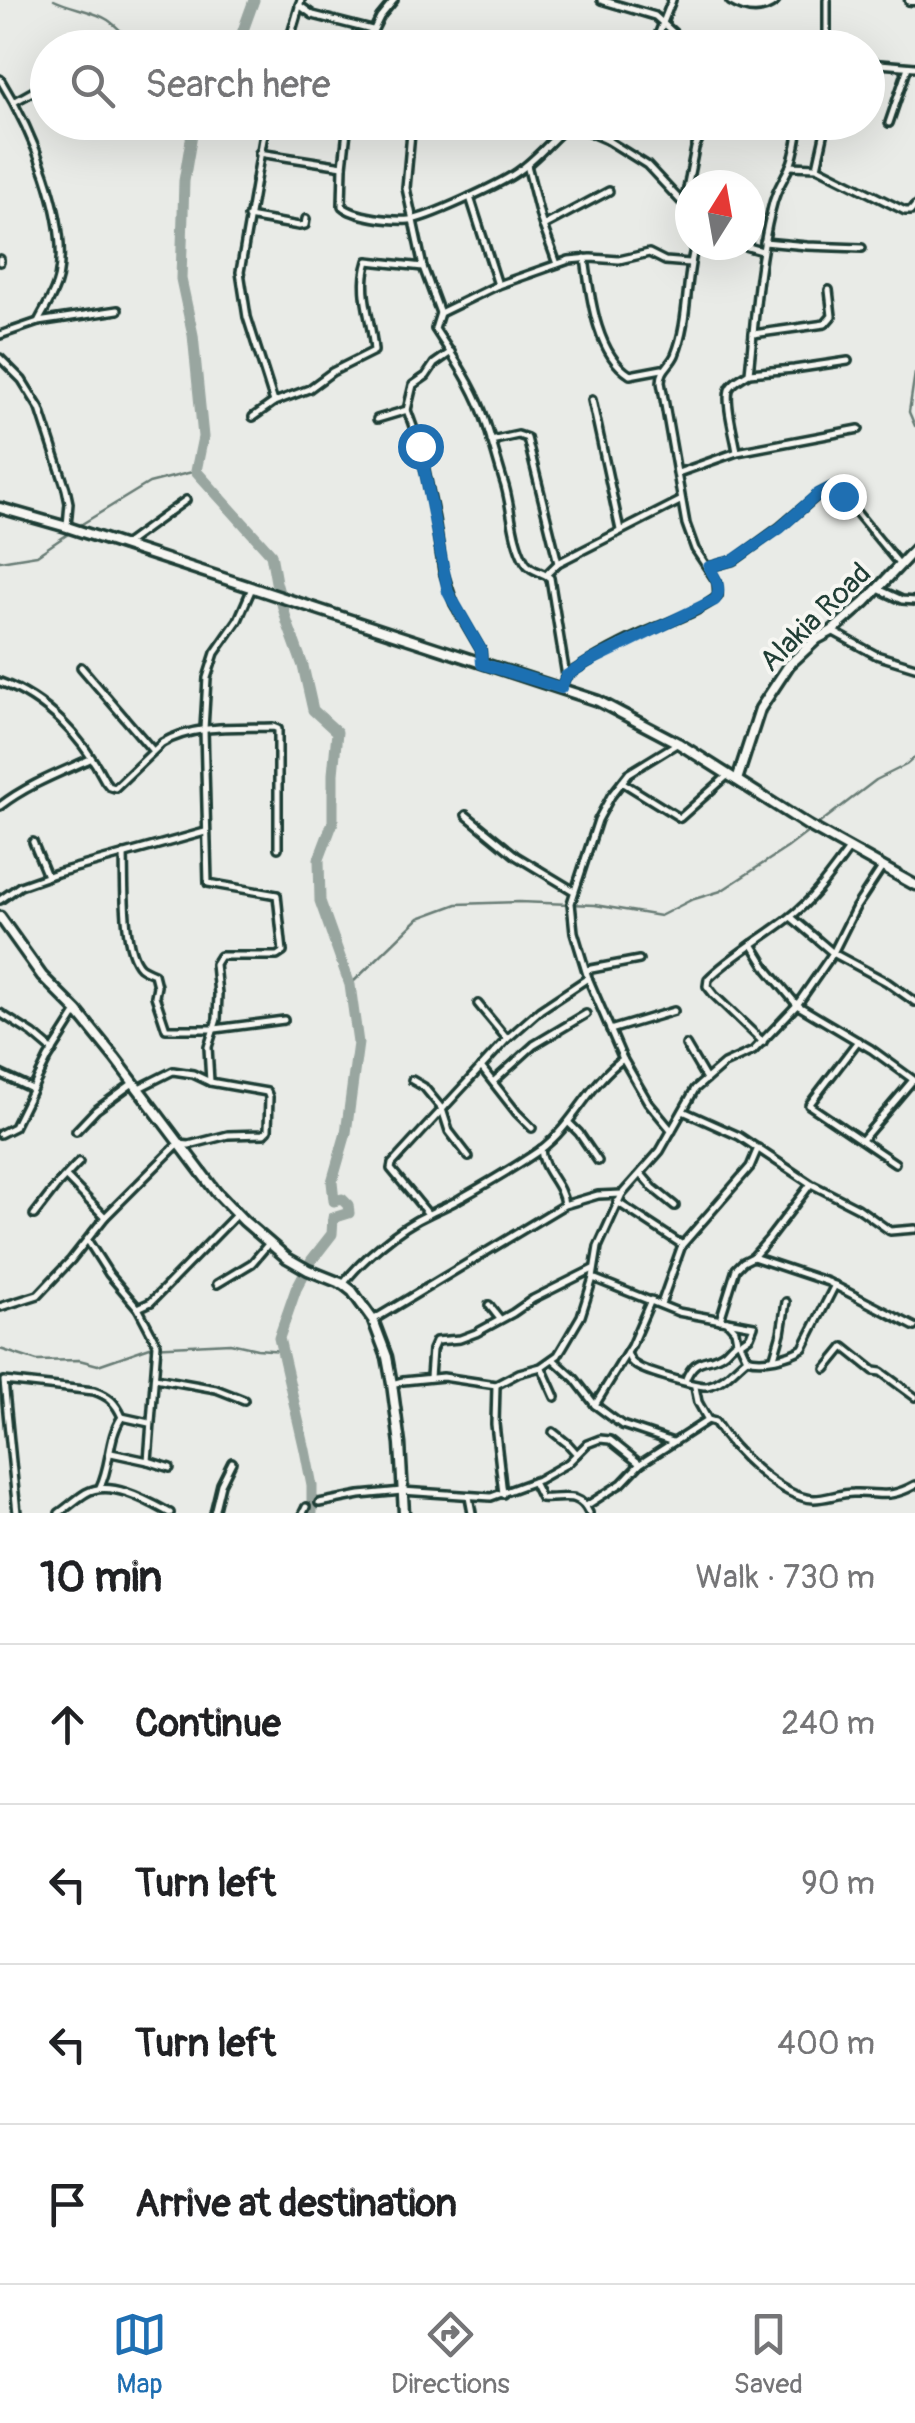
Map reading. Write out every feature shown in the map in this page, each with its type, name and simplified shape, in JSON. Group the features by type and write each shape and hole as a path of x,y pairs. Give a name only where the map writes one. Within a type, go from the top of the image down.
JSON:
{"street":[{"path":"291,30 300,2 314,15 372,30 394,0"},
{"path":"602,0 646,12 671,30"},
{"path":"659,30 672,0"},
{"path":"731,0 754,8 763,8 775,0"},
{"path":"827,0 827,30"},
{"path":"885,65 911,67 889,123"},
{"path":"0,78 48,184 60,246 58,283 38,322"},
{"path":"14,102 30,93"},
{"path":"263,140 240,272 252,338 274,402"},
{"path":"346,140 341,199 346,210 370,217 412,220 507,178 552,140"},
{"path":"410,140 406,188 423,267 440,313 435,329 480,408 506,492 516,542 526,564 550,578 566,676 561,688"},
{"path":"607,140 648,165 675,194"},
{"path":"691,170 700,140"},
{"path":"765,238 776,192 790,166 796,140"},
{"path":"818,167 823,140"},
{"path":"260,153 343,166"},
{"path":"527,164 557,264"},
{"path":"790,166 818,167 905,211 912,211 915,206"},
{"path":"543,226 609,190"},
{"path":"470,196 498,285"},
{"path":"248,217 299,226 306,219"},
{"path":"765,242 862,248"},
{"path":"440,313 498,285 585,258 619,260 651,253 666,261 690,263"},
{"path":"585,258 592,304 612,356 630,374 664,369"},
{"path":"566,676 715,600 719,591 696,549 680,501 662,392 661,374 675,355 679,338 691,260"},
{"path":"749,373 761,260"},
{"path":"253,417 274,402 309,389 332,372 374,351 364,302 368,261 423,267"},
{"path":"753,334 825,324 832,316 829,290"},
{"path":"0,334 38,322 118,310"},
{"path":"450,352 413,384 407,410 420,446 448,592 481,650 482,664"},
{"path":"0,358 22,380 40,409 66,489 72,529"},
{"path":"737,452 729,394 732,384 749,373 848,361"},
{"path":"592,400 620,530"},
{"path":"377,419 407,410"},
{"path":"678,473 737,452 859,429"},
{"path":"491,442 518,435 527,438 558,563"},
{"path":"709,567 734,560 832,487 900,566"},
{"path":"122,546 186,500"},
{"path":"547,575 558,563 680,501"},
{"path":"0,508 612,706 812,828 915,885"},
{"name":"Alakia Road","path":"733,778 767,696 796,659 878,590 915,549"},
{"path":"210,1082 208,1046 215,1029 217,959 277,956 282,952 276,895 208,883 205,694 214,654 238,620 252,588"},
{"path":"878,590 915,601"},
{"path":"832,631 876,655 915,667"},
{"path":"81,667 153,751"},
{"path":"0,682 47,709 72,730 105,782 114,788 171,738 204,729 278,729 278,848"},
{"path":"672,1131 622,1060 574,932 572,897 610,796 636,768 678,743"},
{"path":"0,806 91,758"},
{"path":"622,782 680,818 733,778"},
{"path":"466,815 572,897"},
{"path":"0,900 20,886 47,876 205,832"},
{"path":"33,842 47,876"},
{"path":"763,1042 714,995 708,979 791,917 850,848"},
{"path":"124,854 130,944 138,964 154,974 155,996 166,1030 215,1029 284,1020"},
{"path":"392,1384 430,1378 496,1384 553,1359 581,1316 598,1247 622,1194 660,1150 690,1096 724,1064 753,1051 798,1005 883,866"},
{"path":"0,916 42,976 77,1011 216,1192 269,1242 306,1269 352,1291 373,1320 392,1384 404,1513"},
{"path":"791,917 833,952 915,1002"},
{"path":"752,944 798,1005 914,1080 862,1140"},
{"path":"428,1214 391,1169 398,1155 507,1039 540,1010 587,974 639,960"},
{"path":"478,1004 507,1039"},
{"path":"0,1134 14,1127 77,1011"},
{"path":"610,1030 674,1011"},
{"path":"0,1013 52,1051"},
{"path":"493,1082 534,1045 586,1014"},
{"path":"858,1041 809,1104 895,1163"},
{"path":"686,1044 706,1079"},
{"path":"343,1284 391,1238 541,1149 569,1123 605,1075 622,1060"},
{"path":"481,1067 516,1114 532,1128"},
{"path":"0,1307 38,1295 105,1216 178,1144 266,1133 269,1094 172,1071 135,1086 96,1110 76,1132"},
{"path":"0,1074 32,1089"},
{"path":"412,1080 424,1087 442,1109 448,1131 468,1157"},
{"path":"683,1111 739,1136 890,1231 915,1229"},
{"path":"569,1123 598,1161"},
{"path":"661,1304 682,1245 750,1167 758,1148"},
{"path":"541,1149 542,1162 562,1191 564,1205"},
{"path":"34,1215 79,1162"},
{"path":"641,1174 674,1206"},
{"path":"66,1178 105,1216"},
{"path":"723,1321 736,1269 753,1257 811,1184"},
{"path":"373,1320 564,1205 598,1195 622,1194"},
{"path":"617,1202 682,1245"},
{"path":"138,1308 151,1302 237,1214"},
{"path":"87,1240 138,1308 157,1346 148,1461"},
{"path":"218,1284 252,1263 269,1242"},
{"path":"753,1257 807,1274 915,1327"},
{"path":"430,1378 436,1340 460,1339 594,1269"},
{"path":"592,1278 678,1312 754,1326 750,1336 740,1343 746,1358"},
{"path":"746,1358 767,1361 803,1348 834,1286"},
{"path":"595,1404 627,1353 651,1300"},
{"path":"774,1357 786,1302"},
{"path":"489,1305 500,1319"},
{"path":"686,1381 695,1364 724,1353 737,1341 735,1330 723,1321"},
{"path":"826,1369 844,1347 874,1372 881,1372 915,1397"},
{"path":"627,1353 637,1366 695,1386 726,1378 746,1358"},
{"path":"553,1359 595,1404 622,1425 673,1442"},
{"path":"542,1367 555,1397"},
{"path":"155,1378 216,1389 244,1400"},
{"path":"17,1513 4,1381 94,1390 114,1402 122,1417 149,1423"},
{"path":"496,1384 495,1424 503,1494"},
{"path":"695,1386 708,1420 715,1422 724,1437 768,1478 795,1494 812,1499 855,1492 888,1495 915,1485"},
{"path":"100,1487 122,1417"},
{"path":"532,1482 541,1498 578,1498 588,1510 640,1464 708,1420"},
{"path":"553,1432 577,1454"},
{"path":"319,1503 402,1490 491,1497 532,1482 568,1463 587,1444 605,1438 640,1464"},
{"path":"111,1452 170,1468"},
{"path":"0,1459 10,1458"},
{"path":"214,1513 221,1484 232,1462"},
{"path":"61,1513 87,1492 100,1487 152,1500 170,1513"},
{"path":"470,1497 472,1513"}],"waterway":[{"path":"54,0 103,17 120,30"},
{"path":"243,30 254,0"},
{"path":"191,140 184,181 181,279 193,335 203,437 196,471 271,554 313,710 337,732 333,822 319,859 320,901 350,985 358,1043 346,1133 332,1182 334,1201 342,1199 349,1213 333,1218 332,1234 296,1289 279,1338 312,1486 312,1513"},
{"path":"915,373 909,412 915,426"},
{"path":"77,527 149,483 196,471"},
{"path":"0,561 37,555 71,532"},
{"path":"350,985 419,918 457,904 595,905 660,916 691,900 721,891 787,848 876,780 915,757"},
{"path":"0,1349 37,1361 79,1360 98,1365 150,1347 230,1343 283,1351"}],"route":[{"path":"420,446 442,571 459,615 481,650 482,664 561,688 566,676 588,662 715,600 719,591 709,567 734,560 764,540 823,490 832,487 843,496"}]}
